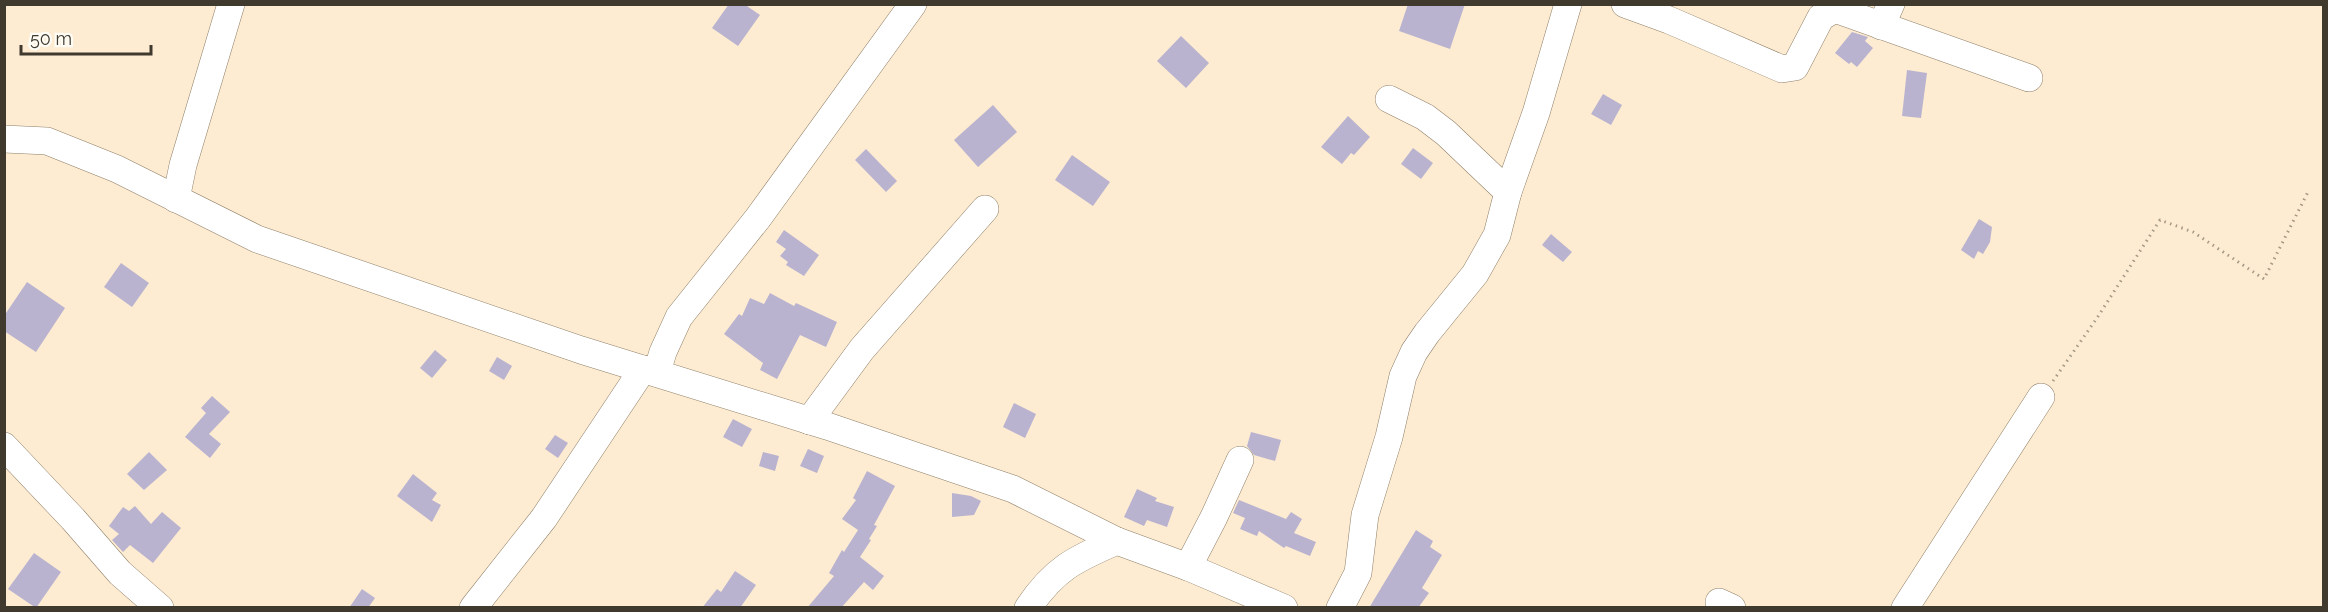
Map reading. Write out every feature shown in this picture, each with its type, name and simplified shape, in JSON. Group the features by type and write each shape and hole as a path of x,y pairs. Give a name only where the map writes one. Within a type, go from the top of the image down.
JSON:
{"street":[{"path":"176,199 183,165 231,4"},
{"path":"473,608 544,518 663,352 679,317 758,218 913,4"},
{"path":"1340,608 1358,573 1365,515 1389,437 1403,376 1414,352 1487,256 1497,236 1568,4"},
{"path":"1625,4 1669,20 1782,69 1795,67 1821,17 1834,9 1886,16 2029,78"},
{"path":"1389,99 1425,117 1446,133 1509,192"},
{"path":"4,139 47,141 117,169 257,239 570,347 650,370 1013,489 1117,541 1188,567 1284,608"},
{"path":"809,421 862,349 985,209"},
{"path":"1905,608 2041,398"},
{"path":"4,446 120,573 160,608"},
{"path":"1188,567 1240,460"},
{"path":"1028,608 1055,574 1076,559 1117,541"}],"path":[{"path":"2041,398 2097,318 2160,220 2193,232 2264,279 2309,190"}],"building":[{"path":"729,4 744,4 760,15 738,46 712,28"},
{"path":"1408,4 1465,4 1450,49 1399,31"},
{"path":"1852,32 1868,37 1865,41 1873,48 1857,67 1835,53"},
{"path":"1181,36 1209,63 1186,88 1157,61"},
{"path":"1907,70 1927,73 1921,118 1902,116"},
{"path":"1603,94 1622,105 1611,125 1591,114"},
{"path":"993,105 1017,132 978,167 954,140"},
{"path":"1348,116 1370,137 1354,155 1351,153 1342,164 1321,147"},
{"path":"1413,148 1433,163 1421,179 1401,164"},
{"path":"866,149 897,181 886,192 855,160"},
{"path":"1072,155 1110,182 1093,206 1055,180"},
{"path":"1979,219 1992,227 1990,242 1983,254 1978,251 1974,259 1961,250"},
{"path":"784,230 819,255 804,276 786,265 788,262 780,256 786,249 776,242"},
{"path":"1551,234 1572,252 1563,262 1542,245"},
{"path":"121,263 149,283 132,307 104,287"},
{"path":"27,282 65,308 36,352 4,331 4,316"},
{"path":"770,293 794,306 796,303 837,322 826,347 800,335 777,379 760,370 763,363 724,334 739,314 742,316 750,298 764,304"},
{"path":"435,350 447,360 432,378 420,368"},
{"path":"497,357 512,366 504,380 489,371"},
{"path":"212,396 230,412 209,434 221,444 210,458 185,437 206,413 201,408"},
{"path":"1014,403 1036,414 1025,438 1003,427"},
{"path":"733,419 752,429 742,447 723,437"},
{"path":"1251,432 1281,440 1275,461 1254,455 1247,446"},
{"path":"555,435 568,443 558,458 545,449"},
{"path":"808,449 824,456 817,473 800,466"},
{"path":"149,452 167,470 144,490 127,474"},
{"path":"763,452 779,456 775,471 759,466"},
{"path":"867,471 895,486 874,525 877,526 869,539 871,540 860,557 884,576 873,590 864,582 841,608 807,608 834,576 829,573 842,550 844,552 858,530 842,519 856,500 853,498"},
{"path":"413,474 437,493 432,500 441,505 432,522 397,496"},
{"path":"1137,489 1157,498 1155,501 1174,507 1167,527 1147,520 1144,526 1124,517"},
{"path":"952,493 971,496 981,501 974,515 952,517"},
{"path":"1239,500 1286,519 1291,512 1302,519 1294,533 1316,542 1310,556 1286,546 1284,548 1259,531 1257,536 1240,529 1245,518 1233,513"},
{"path":"135,506 151,524 162,512 181,528 153,563 130,545 123,552 112,540 119,534 109,526 123,507 129,511"},
{"path":"1416,530 1433,541 1430,547 1442,555 1422,588 1429,593 1418,608 1369,608"},
{"path":"34,553 61,572 36,608 8,589"},
{"path":"735,571 756,585 740,608 702,608 717,589 721,592"},
{"path":"362,589 375,598 368,608 349,608"}]}
